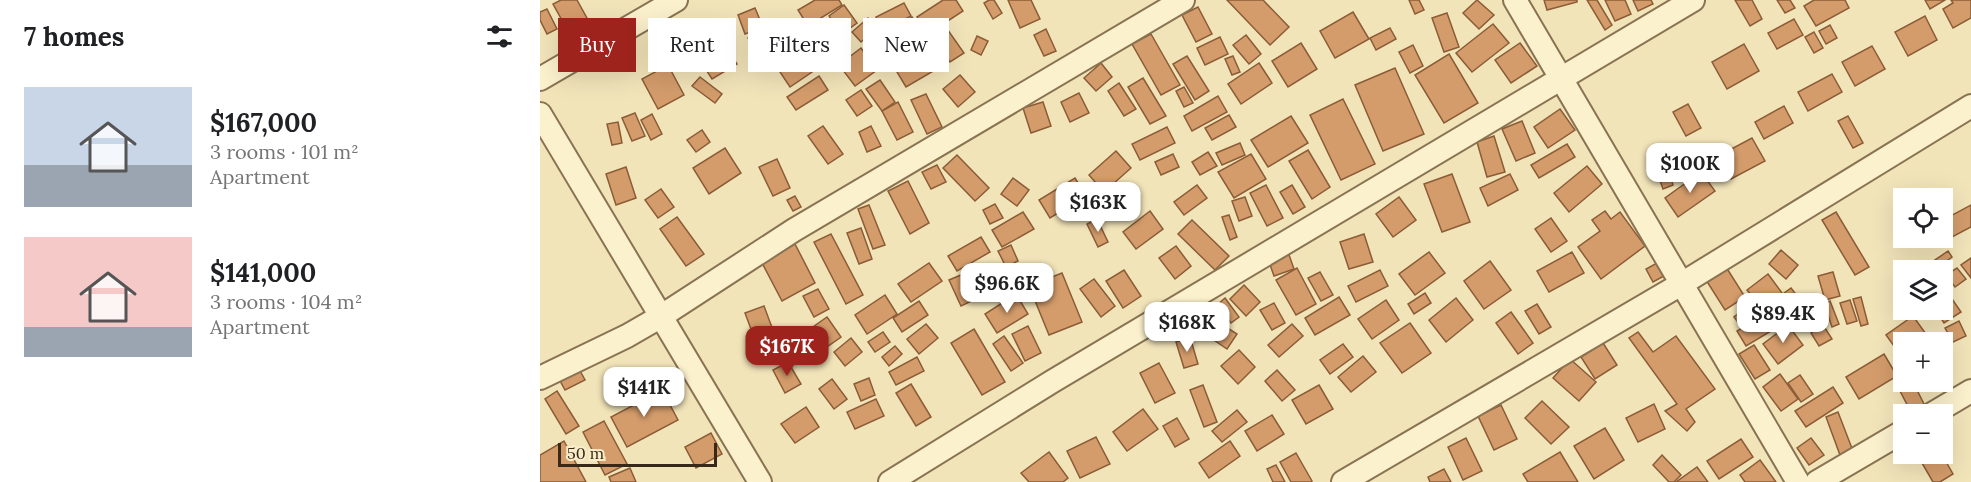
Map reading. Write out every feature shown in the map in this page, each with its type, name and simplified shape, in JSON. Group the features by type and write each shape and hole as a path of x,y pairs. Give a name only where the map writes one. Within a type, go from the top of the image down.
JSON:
{"street":[{"path":"540,79 676,0"},
{"path":"540,378 627,336 660,317 794,230 1183,0"},
{"path":"1515,0 1798,482"},
{"path":"890,482 1053,381 1693,0"},
{"path":"1343,482 1683,283 1971,106"},
{"path":"540,114 760,482"},
{"path":"1949,404 1971,391"},
{"path":"1817,482 1893,437"}],"building":[{"path":"561,0 577,0 587,18 561,18 553,4"},
{"path":"815,0 839,0 842,5 821,18 803,18 798,10"},
{"path":"943,0 956,0 963,11 949,20 949,18 917,17"},
{"path":"994,0 1002,13 993,19 984,3"},
{"path":"1008,0 1031,0 1040,19 1020,28"},
{"path":"1227,0 1263,0 1289,27 1270,45"},
{"path":"1409,0 1419,0 1424,10 1415,14"},
{"path":"1477,0 1494,15 1479,29 1463,13"},
{"path":"1544,0 1577,0 1577,2 1547,10"},
{"path":"1587,0 1597,0 1612,25 1605,30"},
{"path":"1605,0 1625,0 1631,14 1615,21"},
{"path":"1633,0 1651,0 1653,4 1638,11"},
{"path":"1735,0 1752,0 1762,19 1750,26"},
{"path":"1777,0 1790,0 1795,8 1785,13"},
{"path":"1814,0 1845,0 1849,8 1816,26 1804,6"},
{"path":"1925,0 1945,0 1930,9"},
{"path":"1951,0 1971,0 1971,18 1953,28 1943,9 1953,3"},
{"path":"904,3 911,16 907,18 876,17"},
{"path":"844,5 857,23 851,27 851,18 830,18 829,16"},
{"path":"1198,7 1212,34 1196,42 1182,15"},
{"path":"755,8 759,18 748,18 748,33 745,34 738,15"},
{"path":"547,9 557,29 547,34 540,20 540,12"},
{"path":"1353,12 1369,39 1335,58 1320,31"},
{"path":"1447,13 1459,47 1444,52 1432,18"},
{"path":"1925,16 1937,40 1908,56 1895,32"},
{"path":"1794,19 1803,35 1777,49 1768,33"},
{"path":"863,22 863,40 861,42 852,32"},
{"path":"1493,24 1509,43 1472,72 1456,53"},
{"path":"1830,25 1837,38 1826,44 1819,31"},
{"path":"1390,28 1396,39 1376,50 1370,38"},
{"path":"1046,29 1056,51 1044,56 1034,35"},
{"path":"949,32 964,53 950,62 949,60"},
{"path":"1814,32 1823,48 1814,53 1805,37"},
{"path":"1151,34 1180,85 1161,95 1132,44"},
{"path":"1246,35 1261,54 1249,64 1233,45"},
{"path":"977,36 988,41 981,55 971,50"},
{"path":"1220,37 1228,54 1205,65 1197,48"},
{"path":"1301,43 1317,69 1288,87 1272,61"},
{"path":"1520,43 1537,66 1511,83 1495,60"},
{"path":"1744,44 1759,71 1727,89 1712,62"},
{"path":"1413,45 1423,66 1410,73 1399,52"},
{"path":"1872,46 1885,69 1855,86 1842,62"},
{"path":"861,48 863,72 874,72 855,86 844,72 851,72 851,56"},
{"path":"1449,54 1478,103 1444,123 1415,75"},
{"path":"1187,56 1209,91 1195,100 1173,64"},
{"path":"1233,56 1240,72 1232,75 1225,59"},
{"path":"1101,63 1112,77 1096,91 1084,78"},
{"path":"1259,63 1272,83 1241,104 1228,84"},
{"path":"1395,68 1424,134 1383,151 1355,85"},
{"path":"655,72 672,72 684,95 658,109 642,79"},
{"path":"708,72 724,72 712,79"},
{"path":"780,72 812,72 790,87"},
{"path":"897,72 932,72 906,87"},
{"path":"1832,74 1842,92 1808,111 1798,92"},
{"path":"960,75 975,92 958,107 943,89"},
{"path":"819,76 828,90 796,110 787,97"},
{"path":"700,77 722,94 715,103 692,86"},
{"path":"1143,78 1166,116 1150,124 1128,87"},
{"path":"880,80 895,102 882,111 866,89"},
{"path":"1119,83 1136,109 1124,116 1108,91"},
{"path":"1184,87 1193,103 1184,107 1176,91"},
{"path":"861,90 872,106 857,116 846,100"},
{"path":"1079,93 1089,113 1070,122 1061,102"},
{"path":"926,94 942,127 927,134 911,100"},
{"path":"1218,96 1227,112 1192,131 1184,116"},
{"path":"1343,99 1375,164 1341,180 1310,115"},
{"path":"898,102 913,132 897,140 882,111"},
{"path":"1043,102 1051,126 1031,133 1023,108"},
{"path":"1688,104 1701,128 1686,136 1673,112"},
{"path":"1784,106 1793,123 1764,139 1755,122"},
{"path":"1560,109 1575,130 1548,148 1534,127"},
{"path":"635,113 645,136 632,141 622,118"},
{"path":"652,114 662,134 651,140 641,120"},
{"path":"1229,115 1236,127 1212,140 1205,128"},
{"path":"1291,116 1308,143 1268,167 1251,140"},
{"path":"1848,116 1863,143 1853,148 1838,121"},
{"path":"1522,121 1535,153 1516,161 1502,129"},
{"path":"618,122 622,143 612,145 607,124"},
{"path":"823,126 843,154 828,164 808,136"},
{"path":"871,126 881,146 867,152 859,132"},
{"path":"1167,127 1175,143 1140,160 1132,144"},
{"path":"702,130 710,142 696,152 687,140"},
{"path":"1494,136 1505,172 1487,177 1477,142"},
{"path":"1752,138 1765,161 1731,179 1718,156"},
{"path":"1240,143 1245,155 1222,165 1216,153"},
{"path":"1567,144 1575,157 1539,178 1531,165"},
{"path":"725,148 741,173 709,194 693,168"},
{"path":"1308,150 1330,187 1312,199 1289,161"},
{"path":"1116,151 1131,168 1104,192 1089,175"},
{"path":"1208,152 1217,166 1200,175 1192,162"},
{"path":"1686,153 1694,169 1679,176 1671,159"},
{"path":"1173,154 1179,167 1161,175 1155,162"},
{"path":"1251,154 1266,179 1234,198 1218,172"},
{"path":"957,155 989,188 975,201 943,168"},
{"path":"777,159 790,188 773,196 759,167"},
{"path":"1666,162 1673,185 1663,189 1655,166"},
{"path":"937,165 946,182 931,189 922,172"},
{"path":"1587,166 1602,184 1569,212 1554,193"},
{"path":"626,167 636,198 616,205 606,174"},
{"path":"1701,172 1715,191 1678,217 1665,198"},
{"path":"1452,174 1470,222 1442,232 1424,184"},
{"path":"1510,174 1518,190 1488,206 1480,188"},
{"path":"1013,178 1029,190 1017,206 1001,194"},
{"path":"1075,178 1086,196 1050,218 1039,200"},
{"path":"908,181 929,223 910,234 888,191"},
{"path":"1197,185 1207,198 1184,215 1174,202"},
{"path":"1266,185 1283,218 1267,226 1250,193"},
{"path":"1292,185 1305,207 1293,214 1280,192"},
{"path":"661,189 674,207 658,218 645,200"},
{"path":"795,196 801,207 793,211 787,200"},
{"path":"1245,197 1252,216 1239,221 1232,201"},
{"path":"1399,197 1416,220 1393,237 1376,214"},
{"path":"995,204 1003,218 990,224 983,210"},
{"path":"869,205 885,245 873,249 858,209"},
{"path":"1971,205 1971,227 1953,236 1953,215"},
{"path":"1150,211 1163,229 1136,249 1123,232"},
{"path":"1605,211 1611,219 1620,212 1645,246 1601,279 1578,247 1600,231 1592,220"},
{"path":"1023,212 1034,229 1002,247 992,230"},
{"path":"1836,212 1869,267 1855,275 1822,220"},
{"path":"1229,215 1237,237 1230,240 1222,217"},
{"path":"677,217 704,254 686,266 660,229"},
{"path":"1551,218 1567,241 1551,252 1535,229"},
{"path":"1097,219 1108,242 1098,247 1087,224"},
{"path":"1192,220 1229,256 1215,270 1178,234"},
{"path":"861,228 872,259 859,264 847,233"},
{"path":"831,234 863,295 846,304 814,242"},
{"path":"1364,234 1373,262 1349,269 1340,242"},
{"path":"981,237 990,252 957,271 948,256"},
{"path":"795,244 815,283 782,301 761,261"},
{"path":"1011,245 1018,261 1006,267 998,251"},
{"path":"1176,246 1191,266 1175,279 1159,258"},
{"path":"1781,250 1798,265 1786,279 1769,264"},
{"path":"1948,251 1952,257 1948,260 1935,260"},
{"path":"1288,252 1294,269 1274,276 1268,259"},
{"path":"1429,252 1445,273 1415,295 1399,274"},
{"path":"1572,252 1584,273 1549,292 1537,271"},
{"path":"1971,258 1971,278 1961,265"},
{"path":"1490,261 1511,290 1484,309 1464,281"},
{"path":"929,263 942,281 911,302 898,284"},
{"path":"1657,263 1664,276 1653,282 1646,269"},
{"path":"1021,264 1028,280 1020,284 1012,268"},
{"path":"1726,267 1745,297 1725,310 1706,280"},
{"path":"1297,268 1316,304 1296,315 1276,280"},
{"path":"1957,268 1966,279 1955,287 1953,284 1953,271"},
{"path":"1124,270 1141,296 1123,308 1106,281"},
{"path":"1380,270 1388,286 1356,302 1348,286"},
{"path":"968,272 980,297 961,306 949,280"},
{"path":"1320,272 1333,295 1321,301 1308,278"},
{"path":"1833,272 1840,296 1825,300 1818,276"},
{"path":"1062,273 1082,322 1049,335 1029,286"},
{"path":"1768,274 1782,293 1762,308 1747,290"},
{"path":"1004,279 1010,293 996,298 990,285"},
{"path":"1094,279 1115,306 1101,317 1080,289"},
{"path":"1244,285 1260,302 1246,316 1230,299"},
{"path":"1791,288 1815,319 1807,325 1783,294"},
{"path":"818,289 829,309 814,317 803,296"},
{"path":"1425,293 1431,303 1414,314 1408,304"},
{"path":"1016,294 1028,314 997,333 985,314"},
{"path":"885,295 897,314 867,334 855,315"},
{"path":"1339,297 1350,315 1315,335 1305,318"},
{"path":"1861,297 1868,324 1861,326 1853,299"},
{"path":"1225,298 1239,317 1231,323 1217,305"},
{"path":"1456,298 1473,320 1446,342 1429,320"},
{"path":"1386,300 1399,320 1372,339 1358,319"},
{"path":"1850,300 1857,321 1847,324 1840,303"},
{"path":"1953,300 1961,312 1953,317"},
{"path":"919,301 928,315 902,332 893,318"},
{"path":"1830,301 1839,324 1832,327 1824,304"},
{"path":"1753,302 1762,313 1742,328 1734,317"},
{"path":"1274,303 1285,323 1272,330 1260,310"},
{"path":"1537,304 1551,327 1539,334 1525,311"},
{"path":"1782,304 1791,319 1746,346 1737,331"},
{"path":"764,306 777,341 758,348 745,313"},
{"path":"1213,310 1219,320 1205,327 1200,317"},
{"path":"1511,312 1533,343 1518,354 1496,323"},
{"path":"827,317 841,337 817,354 803,334"},
{"path":"1907,320 1916,320 1925,332 1893,332 1893,345 1886,335"},
{"path":"1959,321 1966,336 1953,342 1953,332 1947,332 1945,328"},
{"path":"1410,323 1431,353 1402,373 1380,343"},
{"path":"926,324 938,338 919,354 907,339"},
{"path":"1221,324 1237,334 1227,349 1211,338"},
{"path":"1292,324 1303,336 1279,357 1268,345"},
{"path":"1788,325 1803,345 1778,364 1763,344"},
{"path":"1823,325 1832,339 1819,346 1811,333"},
{"path":"1028,326 1041,353 1025,361 1012,334"},
{"path":"974,329 1005,382 982,395 951,343"},
{"path":"883,332 890,342 875,352 868,342"},
{"path":"1638,332 1653,352 1676,336 1715,389 1686,409 1695,422 1687,431 1665,411 1677,404 1629,338"},
{"path":"1004,336 1023,363 1011,371 993,344"},
{"path":"1190,337 1198,364 1184,368 1176,342"},
{"path":"851,338 862,352 845,366 834,352"},
{"path":"1603,343 1617,365 1595,379 1581,357"},
{"path":"1343,344 1353,357 1330,374 1320,360"},
{"path":"1754,345 1770,370 1755,379 1739,354"},
{"path":"895,346 902,354 889,366 882,357"},
{"path":"1239,350 1255,367 1238,384 1221,366"},
{"path":"1884,354 1893,369 1893,378 1859,399 1846,377"},
{"path":"1363,356 1376,372 1351,392 1338,377"},
{"path":"917,357 924,371 896,385 889,372"},
{"path":"1570,359 1596,382 1579,401 1553,378"},
{"path":"788,362 801,384 785,393 773,370"},
{"path":"1159,363 1175,393 1155,403 1140,373"},
{"path":"578,367 585,380 565,390 558,377"},
{"path":"1277,370 1295,390 1282,401 1265,381"},
{"path":"1780,374 1798,399 1781,411 1763,387"},
{"path":"1800,375 1813,394 1801,402 1788,383"},
{"path":"869,378 875,395 861,401 854,384"},
{"path":"832,379 847,399 834,409 819,389"},
{"path":"911,384 931,417 916,426 896,393"},
{"path":"1203,385 1217,422 1204,427 1190,390"},
{"path":"1319,385 1333,409 1306,424 1292,400"},
{"path":"1833,387 1843,403 1806,427 1795,411"},
{"path":"662,390 678,420 627,447 611,417"},
{"path":"557,391 579,426 566,434 545,399"},
{"path":"1901,392 1918,392 1924,404 1907,404"},
{"path":"876,399 884,416 855,429 847,412"},
{"path":"1542,401 1569,427 1551,444 1525,418"},
{"path":"1654,404 1665,429 1638,442 1626,418"},
{"path":"1501,405 1517,439 1494,450 1478,416"},
{"path":"806,407 819,427 795,443 781,424"},
{"path":"1143,409 1158,429 1127,451 1113,432"},
{"path":"1237,410 1247,422 1222,442 1212,431"},
{"path":"1838,412 1853,451 1840,455 1826,417"},
{"path":"1272,415 1284,434 1257,451 1245,431"},
{"path":"1177,418 1189,439 1175,447 1163,426"},
{"path":"604,421 627,464 605,475 583,432"},
{"path":"1605,428 1624,460 1594,479 1574,446"},
{"path":"711,433 722,454 696,468 685,447"},
{"path":"1096,437 1110,464 1080,478 1067,451"},
{"path":"1466,438 1482,471 1463,480 1448,447"},
{"path":"1811,438 1824,455 1809,465 1797,448"},
{"path":"1741,439 1753,457 1719,479 1707,461"},
{"path":"564,441 586,482 540,482 540,455"},
{"path":"1230,441 1240,456 1209,478 1199,463"},
{"path":"1049,452 1068,478 1063,482 1029,482 1021,473"},
{"path":"1560,452 1578,482 1528,482 1523,474"},
{"path":"1296,453 1311,482 1291,482 1280,462"},
{"path":"1662,455 1681,475 1674,482 1669,482 1653,465"},
{"path":"1760,460 1776,482 1745,482 1740,475"},
{"path":"1923,464 1947,464 1953,474 1940,482 1933,482"},
{"path":"1276,465 1285,482 1273,482 1267,469"},
{"path":"1697,467 1708,482 1676,482"},
{"path":"630,468 636,482 611,482 609,477"},
{"path":"1444,469 1451,482 1430,482 1428,477"}]}
